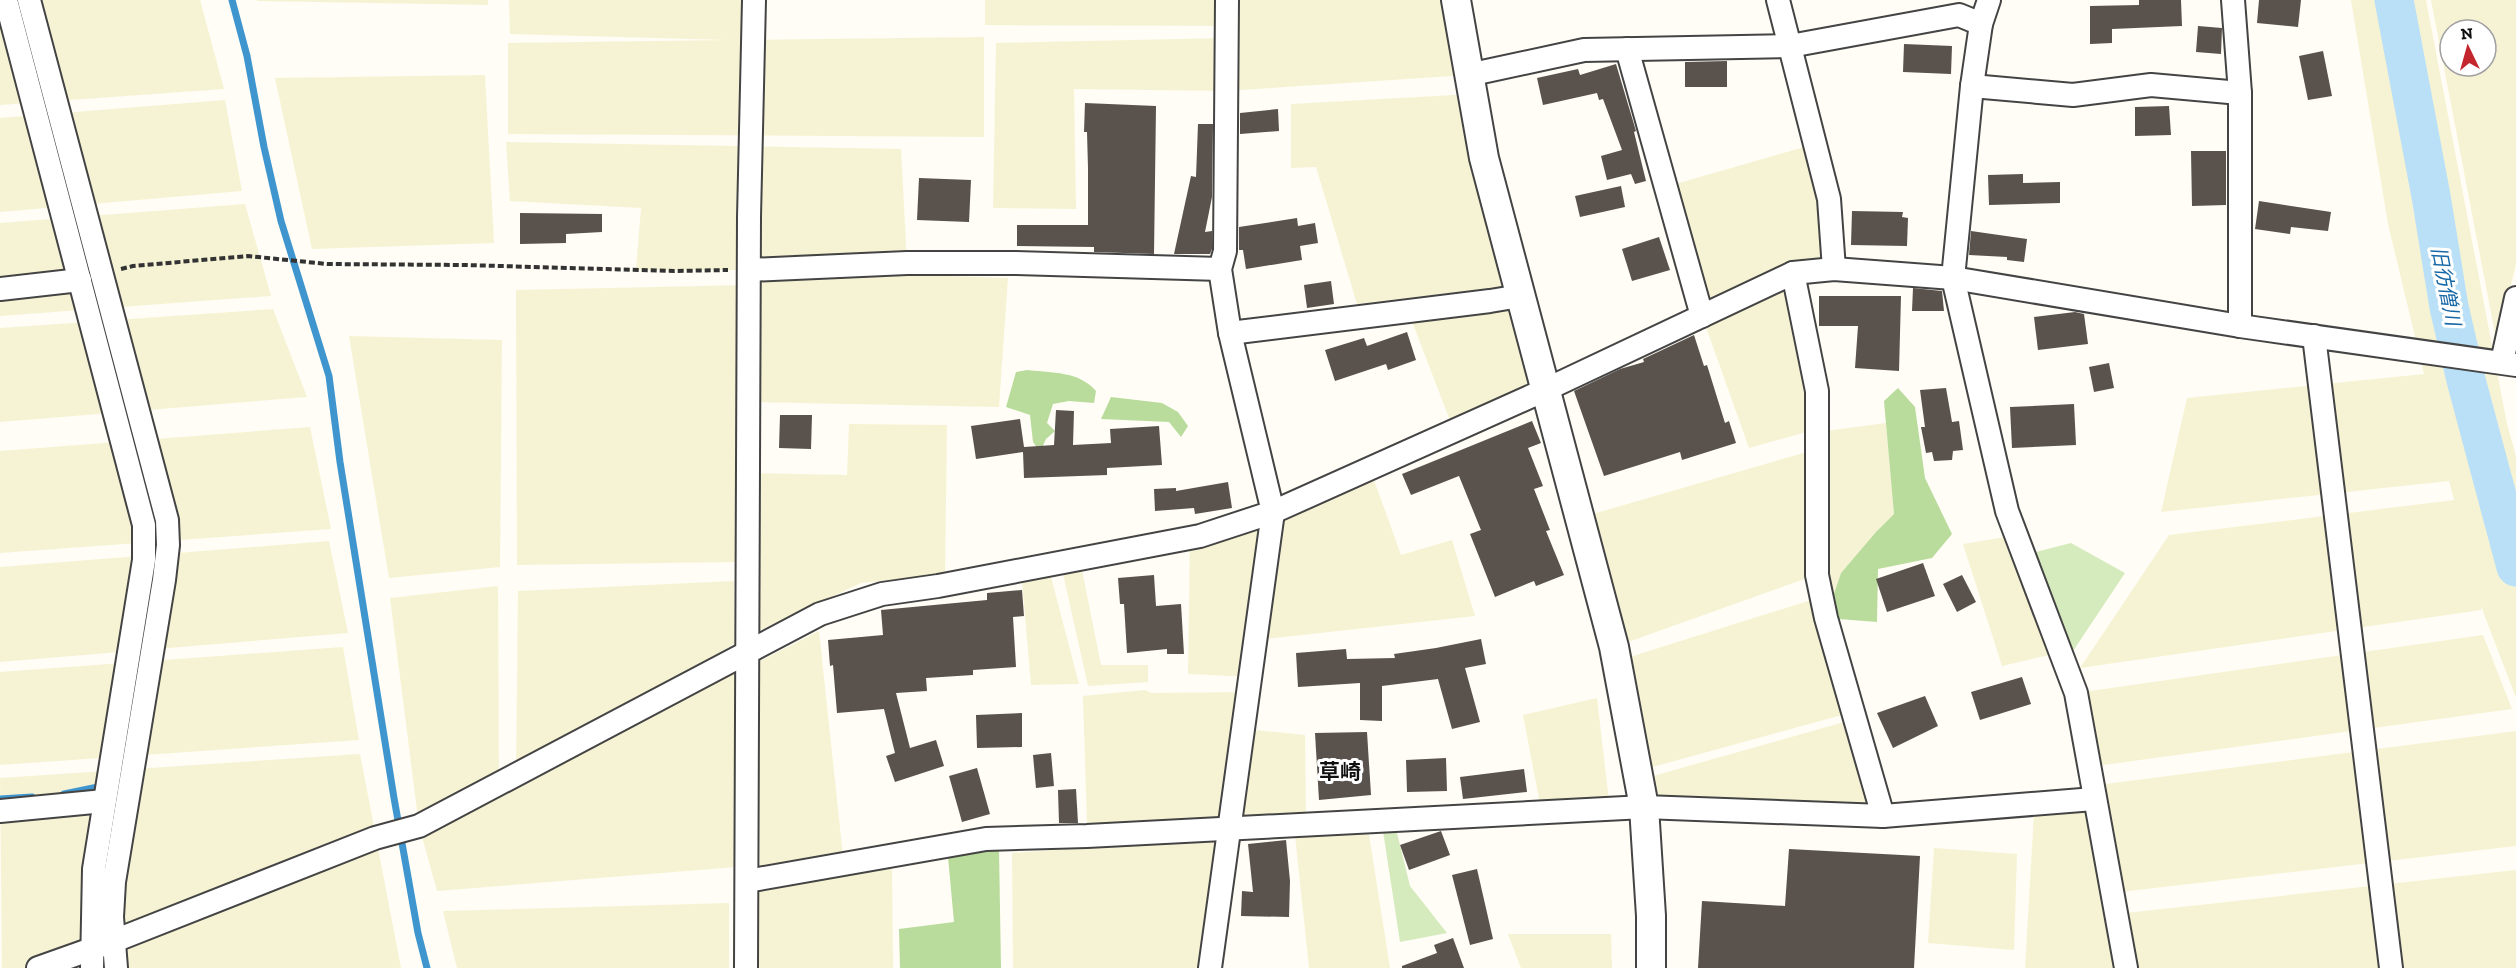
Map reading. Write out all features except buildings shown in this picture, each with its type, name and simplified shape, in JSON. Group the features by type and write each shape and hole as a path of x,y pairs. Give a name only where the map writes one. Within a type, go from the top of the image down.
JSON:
{"street":[{"path":"6,0 144,525 144,560 94,868 92,959"},
{"path":"29,0 167,520 168,545 164,580 114,882 112,917 116,968"},
{"path":"746,968 749,270 754,0"},
{"path":"1210,968 1273,512 1230,333 1220,269 1225,250 1227,0"},
{"path":"1456,0 1484,158 1614,647 1644,807 1651,915 1651,968"},
{"path":"1778,0 1829,200 1834,269"},
{"path":"1989,0 1981,24 1972,86 1953,278 2007,511 2076,693 2126,968"},
{"path":"2232,0 2240,93 2240,326"},
{"path":"1468,75 1584,50 1790,46 1959,15 1981,24"},
{"path":"1627,49 1701,316"},
{"path":"1972,86 2073,95 2151,85 2240,93"},
{"path":"749,270 907,263 1014,263 1220,269"},
{"path":"38,968 92,959 114,941 375,838 419,826 820,614 882,594 938,586 1200,536 1273,512 1545,390 1794,273 1834,269 1953,278 2240,326 2509,364 2516,298"},
{"path":"1794,273 1817,391 1817,575 1826,618 1883,816"},
{"path":"0,289 80,280"},
{"path":"1230,333 1520,296"},
{"path":"2314,336 2391,968"},
{"path":"747,881 986,839 1230,829 1644,807 1883,816 2094,799"},
{"path":"0,811 104,801"}],"path":[{"path":"80,280 133,266 248,256 327,264 674,271 749,270"}],"shaded area":[{"path":"41,0 200,0 224,89 0,105 0,3"},
{"path":"488,0 488,5 257,1"},
{"path":"509,0 754,0 752,40 984,37 984,137 508,134 508,43 727,40 510,34"},
{"path":"985,0 1452,0 1468,75 1226,91 1074,89 1076,209 993,208 996,43 1226,38 1226,26 985,25"},
{"path":"2351,0 2426,0 2438,63 2438,78 2441,78 2507,424 2516,456 2516,698 2481,606 2481,610 2080,668 2169,535 2454,500 2449,481 2161,512 2187,398 2424,374 2388,224"},
{"path":"2431,0 2516,0 2516,264 2497,344 2446,78 2498,78 2498,18 2438,18 2438,36"},
{"path":"485,75 494,243 312,249 275,78"},
{"path":"1472,94 1517,285 1357,304 1316,167 1291,168 1291,104"},
{"path":"225,100 242,191 0,212 0,118"},
{"path":"506,142 901,149 907,263 760,270 1008,278 999,407 748,402 748,473 847,475 849,424 947,425 945,575 861,583 756,632 747,478 736,562 517,565 516,290 748,285 749,217 736,214 736,270 636,270 641,208 510,201"},
{"path":"1815,144 1834,257 1794,273 1817,429 1749,448 1702,316 1665,187"},
{"path":"245,204 271,296 0,316 0,223"},
{"path":"1520,296 1545,390 1454,431 1408,311"},
{"path":"273,309 307,397 0,422 0,328"},
{"path":"349,336 502,340 500,567 389,578"},
{"path":"1886,423 1894,514 1841,573 1829,611 1816,575 1614,647 1579,518 1817,449 1826,431"},
{"path":"310,427 331,529 0,553 0,451"},
{"path":"1370,469 1401,555 1452,540 1475,616 1256,640 1251,677 1188,674 1190,538"},
{"path":"2017,535 2061,652 2002,666 1963,544"},
{"path":"329,541 348,633 0,662 0,567"},
{"path":"1082,570 1101,665 1148,665 1148,682 1088,686 1063,574"},
{"path":"1051,577 1079,684 1031,685 1022,580"},
{"path":"734,581 734,644 516,775 518,591"},
{"path":"498,586 499,784 735,671 737,867 437,891 419,826 390,598"},
{"path":"1821,597 1853,712 1638,771 1617,661"},
{"path":"819,631 843,856 760,866 758,662"},
{"path":"2483,635 2512,709 2089,767 2076,693"},
{"path":"343,647 359,740 0,765 0,672"},
{"path":"1145,690 1152,693 1249,692 1225,823 1087,825 1083,696"},
{"path":"1597,698 1609,801 1540,804 1523,715"},
{"path":"1855,719 1883,816 1644,807 1639,780"},
{"path":"1255,730 1305,735 1306,816 1242,820"},
{"path":"2516,731 2516,846 2112,893 2117,914 2516,870 2516,968 2025,968 2034,813 2098,785"},
{"path":"360,754 401,968 117,968 114,941 92,949 95,968 2,968 0,778"},
{"path":"1367,822 1390,968 1309,968 1294,826"},
{"path":"1229,838 1210,968 1013,968 1012,853"},
{"path":"1934,848 2017,854 2014,950 1928,943"},
{"path":"892,865 893,968 758,968 758,889"},
{"path":"729,903 729,968 457,968 443,911"},
{"path":"1508,934 1611,934 1612,968 1521,968"}],"green space":[{"path":"1027,370 1073,376 1089,384 1096,391 1094,403 1069,401 1053,404 1047,423 1055,431 1046,439 1040,452 1033,442 1030,415 1006,407 1016,372"},
{"path":"1898,388 1915,407 1925,478 1952,534 1932,558 1878,569 1877,622 1826,618 1841,573 1894,514 1884,401"},
{"path":"1111,397 1162,403 1178,412 1188,426 1181,437 1169,422 1101,419"},
{"path":"2071,543 2125,573 2065,663 2024,555"},
{"path":"1396,829 1410,886 1447,933 1400,942 1383,831"},
{"path":"999,850 1001,968 900,968 899,929 954,922 948,857"}],"waterway":[{"path":"232,0 247,56 281,221 329,376 340,462 394,798 418,933 427,968"},
{"name":"旧彷僧川","path":"2394,0 2431,196 2449,307 2516,567"},
{"path":"64,794 103,786"},
{"path":"0,799 32,797"}],"district":[{"name":"草崎","path":"1340,771"}]}
